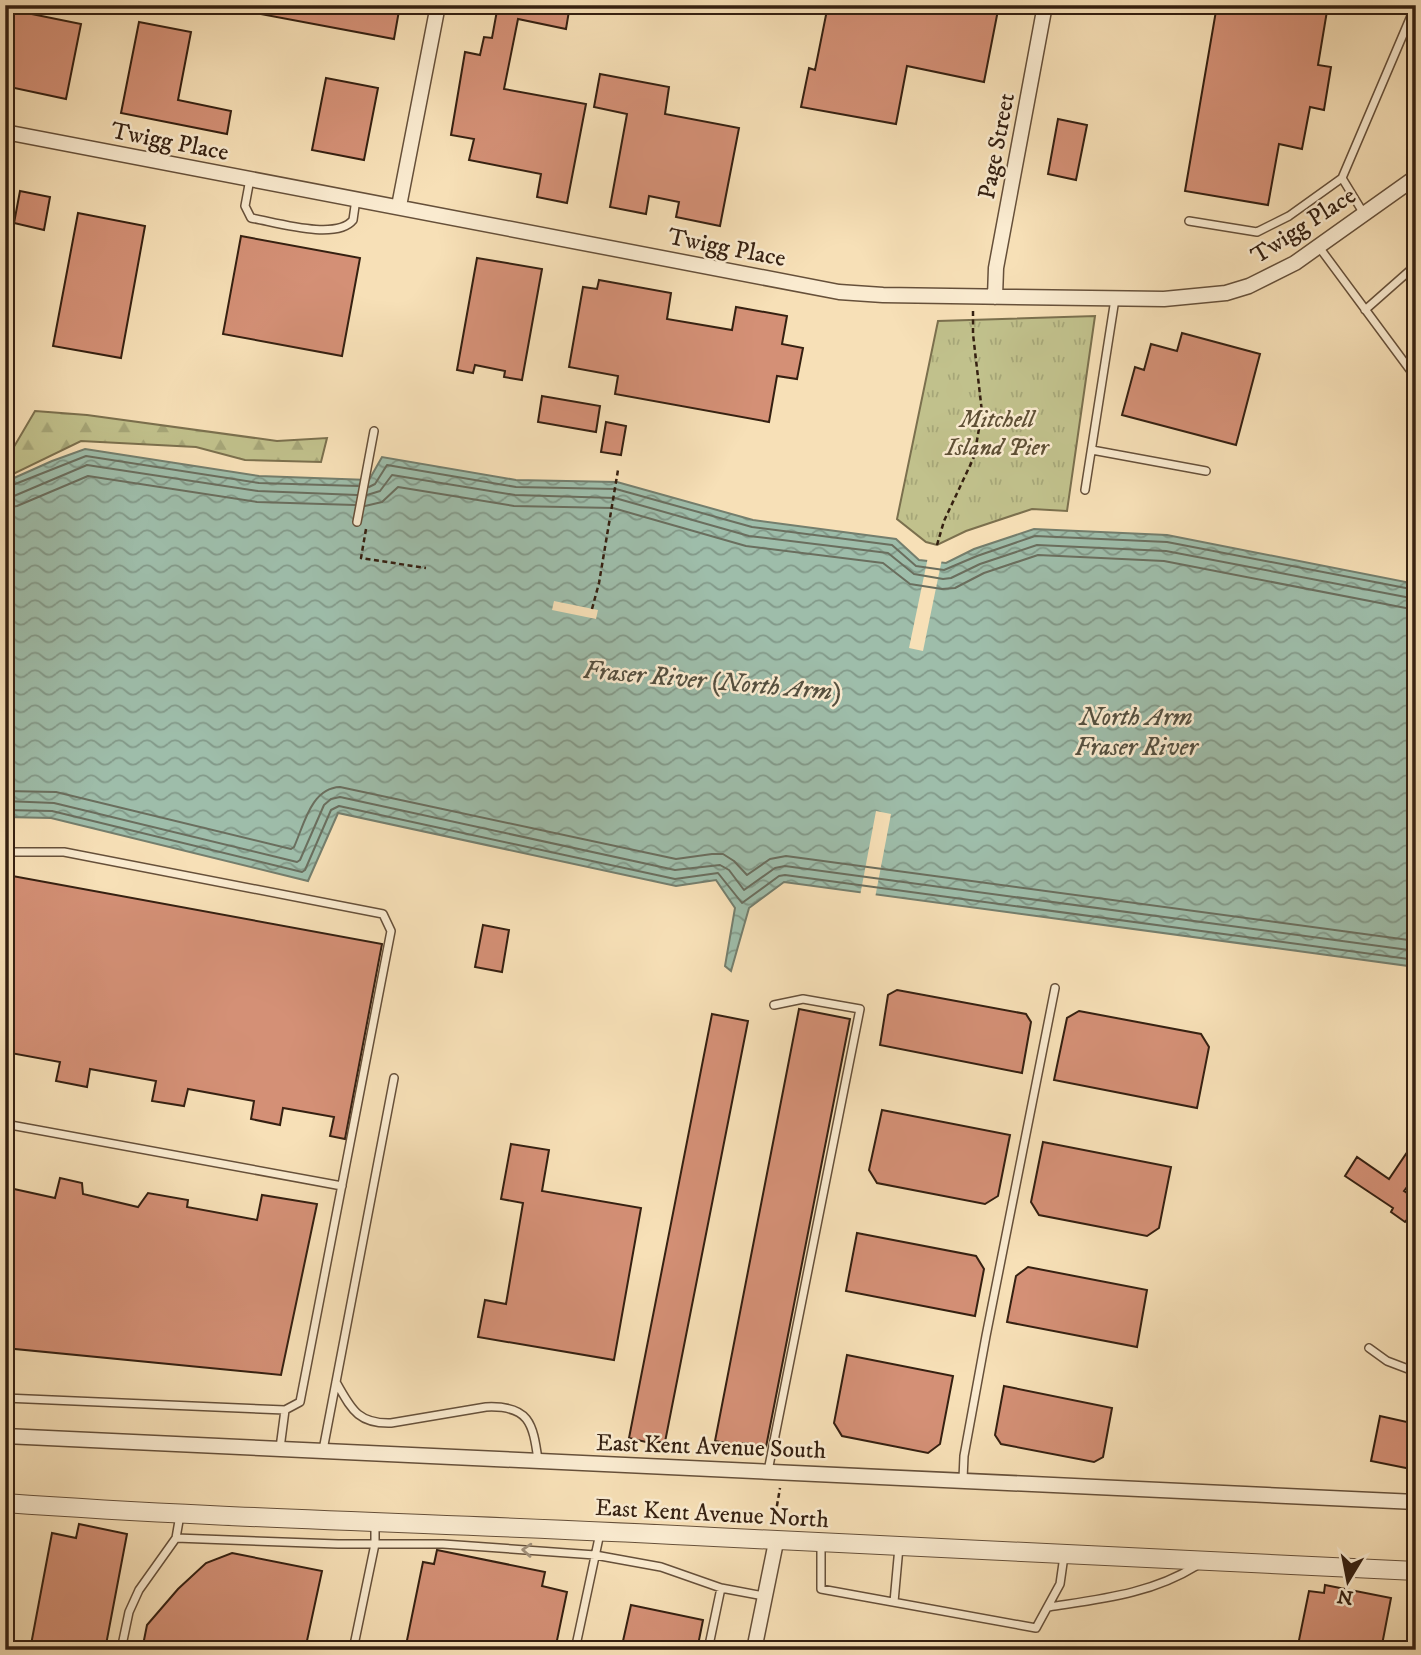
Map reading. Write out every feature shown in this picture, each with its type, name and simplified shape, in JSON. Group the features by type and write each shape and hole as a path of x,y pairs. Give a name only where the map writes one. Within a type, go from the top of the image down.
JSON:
{"street":[{"path":"399,206 438,5"},
{"name":"Page Street","path":"995,296 996,268 1045,5"},
{"name":"Twigg Place","path":"5,132 839,292 883,295 1164,299 1226,293 1273,275 1319,247 1416,177"},
{"name":"East Kent Avenue South","path":"5,1436 1416,1502"},
{"name":"East Kent Avenue North","path":"5,1503 180,1515 1416,1571"},
{"path":"754,1650 772,1541"}],"lane":[{"path":"1189,221 1257,232 1289,216 1342,178 1411,16 1416,14"},
{"path":"1342,178 1364,214"},
{"path":"250,179 245,206 251,218 314,229 343,228 353,220 356,198"},
{"path":"1319,247 1416,377"},
{"path":"1365,310 1416,265"},
{"path":"1085,490 1115,299"},
{"path":"357,522 374,431"},
{"path":"1092,450 1206,471"},
{"path":"5,852 64,852 383,914 391,931 300,1402 285,1410 5,1398"},
{"path":"963,1479 964,1455 986,1336 1055,988"},
{"path":"768,1471 860,1009 803,999 774,1005"},
{"path":"323,1450 394,1078"},
{"path":"5,1124 342,1186"},
{"path":"1369,1348 1387,1361 1416,1372"},
{"path":"336,1382 349,1406 359,1416 378,1423 485,1407 514,1409 530,1423 538,1461"},
{"path":"280,1448 285,1410"},
{"path":"121,1650 129,1612 139,1590 176,1538 180,1515"},
{"path":"353,1650 375,1544 375,1523"},
{"path":"575,1650 600,1533"},
{"path":"176,1538 443,1544 595,1555 665,1567 721,1588 765,1596"},
{"path":"821,1543 821,1589 1036,1628 1060,1584 1064,1556"},
{"path":"894,1602 899,1546"},
{"path":"1049,1607 1140,1591 1162,1584 1202,1562"},
{"path":"708,1650 721,1588"}],"path":[{"path":"937,545 944,521 974,457 982,411 973,311"},
{"path":"592,609 599,583 618,470"},
{"path":"368,519 361,558 426,568"},
{"path":"772,1541 784,1471"}],"green space":[{"name":"Mitchell Island Pier","path":"1095,316 1067,511 1032,509 966,531 937,545 926,542 897,519 938,321"},
{"path":"35,411 87,415 277,441 327,438 321,462 245,460 196,447 81,441 5,478 5,462"}],"water":[{"name":"North Arm Fraser River","path":"85,449 259,476 369,480 382,457 516,480 617,482 753,520 896,539 919,560 946,563 974,549 1034,529 1167,535 1416,584 1416,967 784,882 749,908 731,971 725,966 735,908 716,880 676,886 338,813 308,881 51,818 5,817 5,482"}],"pier":[{"path":"928,557 942,559 923,651 909,648"},
{"path":"554,601 598,610 596,619 552,610"},
{"path":"876,811 891,814 875,898 860,896"}],"building":[{"path":"251,5 400,5 394,39 250,12"},
{"path":"498,5 570,5 566,29 518,19 504,89 586,104 567,203 537,197 541,174 469,160 474,139 451,135 465,52 480,55 484,37 492,38"},
{"path":"828,5 999,5 984,82 907,66 896,124 801,107 809,68 815,70"},
{"path":"1217,5 1328,5 1318,65 1331,67 1324,110 1310,107 1302,149 1279,144 1268,205 1185,191"},
{"path":"7,9 81,24 66,99 5,86"},
{"path":"139,22 191,32 178,100 231,111 227,134 121,113"},
{"path":"600,74 669,87 665,114 739,128 720,226 676,217 679,202 649,196 646,214 610,207 627,114 594,107"},
{"path":"326,78 378,88 364,160 312,150"},
{"path":"1058,119 1087,125 1076,180 1048,174"},
{"path":"20,191 50,197 44,230 14,223"},
{"path":"78,213 145,226 121,358 53,346"},
{"path":"241,236 360,258 342,356 223,334"},
{"path":"477,258 542,269 522,380 504,377 505,371 475,365 473,373 457,370"},
{"path":"599,280 671,293 667,319 732,330 736,307 787,316 782,344 803,348 797,379 777,376 769,422 615,394 618,376 569,367 583,287 597,289"},
{"path":"1182,333 1260,354 1236,445 1122,415 1135,367 1144,370 1151,344 1177,351"},
{"path":"542,396 600,406 596,432 538,422"},
{"path":"606,422 626,426 621,455 601,452"},
{"path":"7,875 382,944 345,1139 330,1136 334,1117 283,1108 280,1125 251,1119 254,1101 188,1089 184,1106 152,1101 156,1081 90,1069 87,1087 56,1081 60,1062 5,1052"},
{"path":"483,925 509,930 502,972 475,967"},
{"path":"897,990 1026,1014 1031,1022 1022,1073 880,1045 888,995"},
{"path":"799,1009 850,1019 766,1447 745,1443 736,1445 715,1441"},
{"path":"1079,1011 1201,1034 1209,1047 1197,1108 1054,1080 1067,1018"},
{"path":"712,1014 748,1021 665,1442 646,1442 629,1438"},
{"path":"882,1110 1010,1135 998,1196 985,1204 877,1183 869,1170"},
{"path":"1416,1139 1416,1175 1404,1191 1416,1199 1416,1208 1405,1222 1391,1212 1393,1208 1345,1176 1357,1157 1389,1179"},
{"path":"1043,1142 1171,1167 1159,1228 1147,1236 1039,1215 1031,1202"},
{"path":"511,1144 549,1150 542,1191 641,1208 614,1360 478,1337 485,1300 506,1304 523,1203 501,1199"},
{"path":"60,1178 82,1183 83,1194 138,1207 148,1193 188,1200 187,1207 257,1220 262,1195 317,1204 281,1375 5,1348 5,1187 55,1198"},
{"path":"857,1233 976,1256 984,1269 975,1316 846,1291"},
{"path":"1028,1267 1147,1290 1137,1347 1007,1322 1016,1276"},
{"path":"847,1355 953,1376 940,1444 928,1453 842,1436 834,1423"},
{"path":"1004,1386 1112,1408 1103,1457 1094,1462 1001,1444 995,1435"},
{"path":"1380,1416 1416,1424 1416,1470 1371,1461"},
{"path":"79,1524 127,1534 105,1650 30,1650 52,1533 76,1538"},
{"path":"437,1550 545,1572 542,1586 567,1592 555,1650 405,1650 423,1562 434,1564"},
{"path":"232,1553 322,1571 305,1650 142,1650 147,1625 178,1589 206,1563"},
{"path":"1325,1585 1391,1598 1381,1650 1297,1650 1309,1591 1324,1593"},
{"path":"631,1605 703,1620 697,1650 621,1650"}],"water label":[{"name":"Fraser River (North Arm)","path":"712,680"}]}
